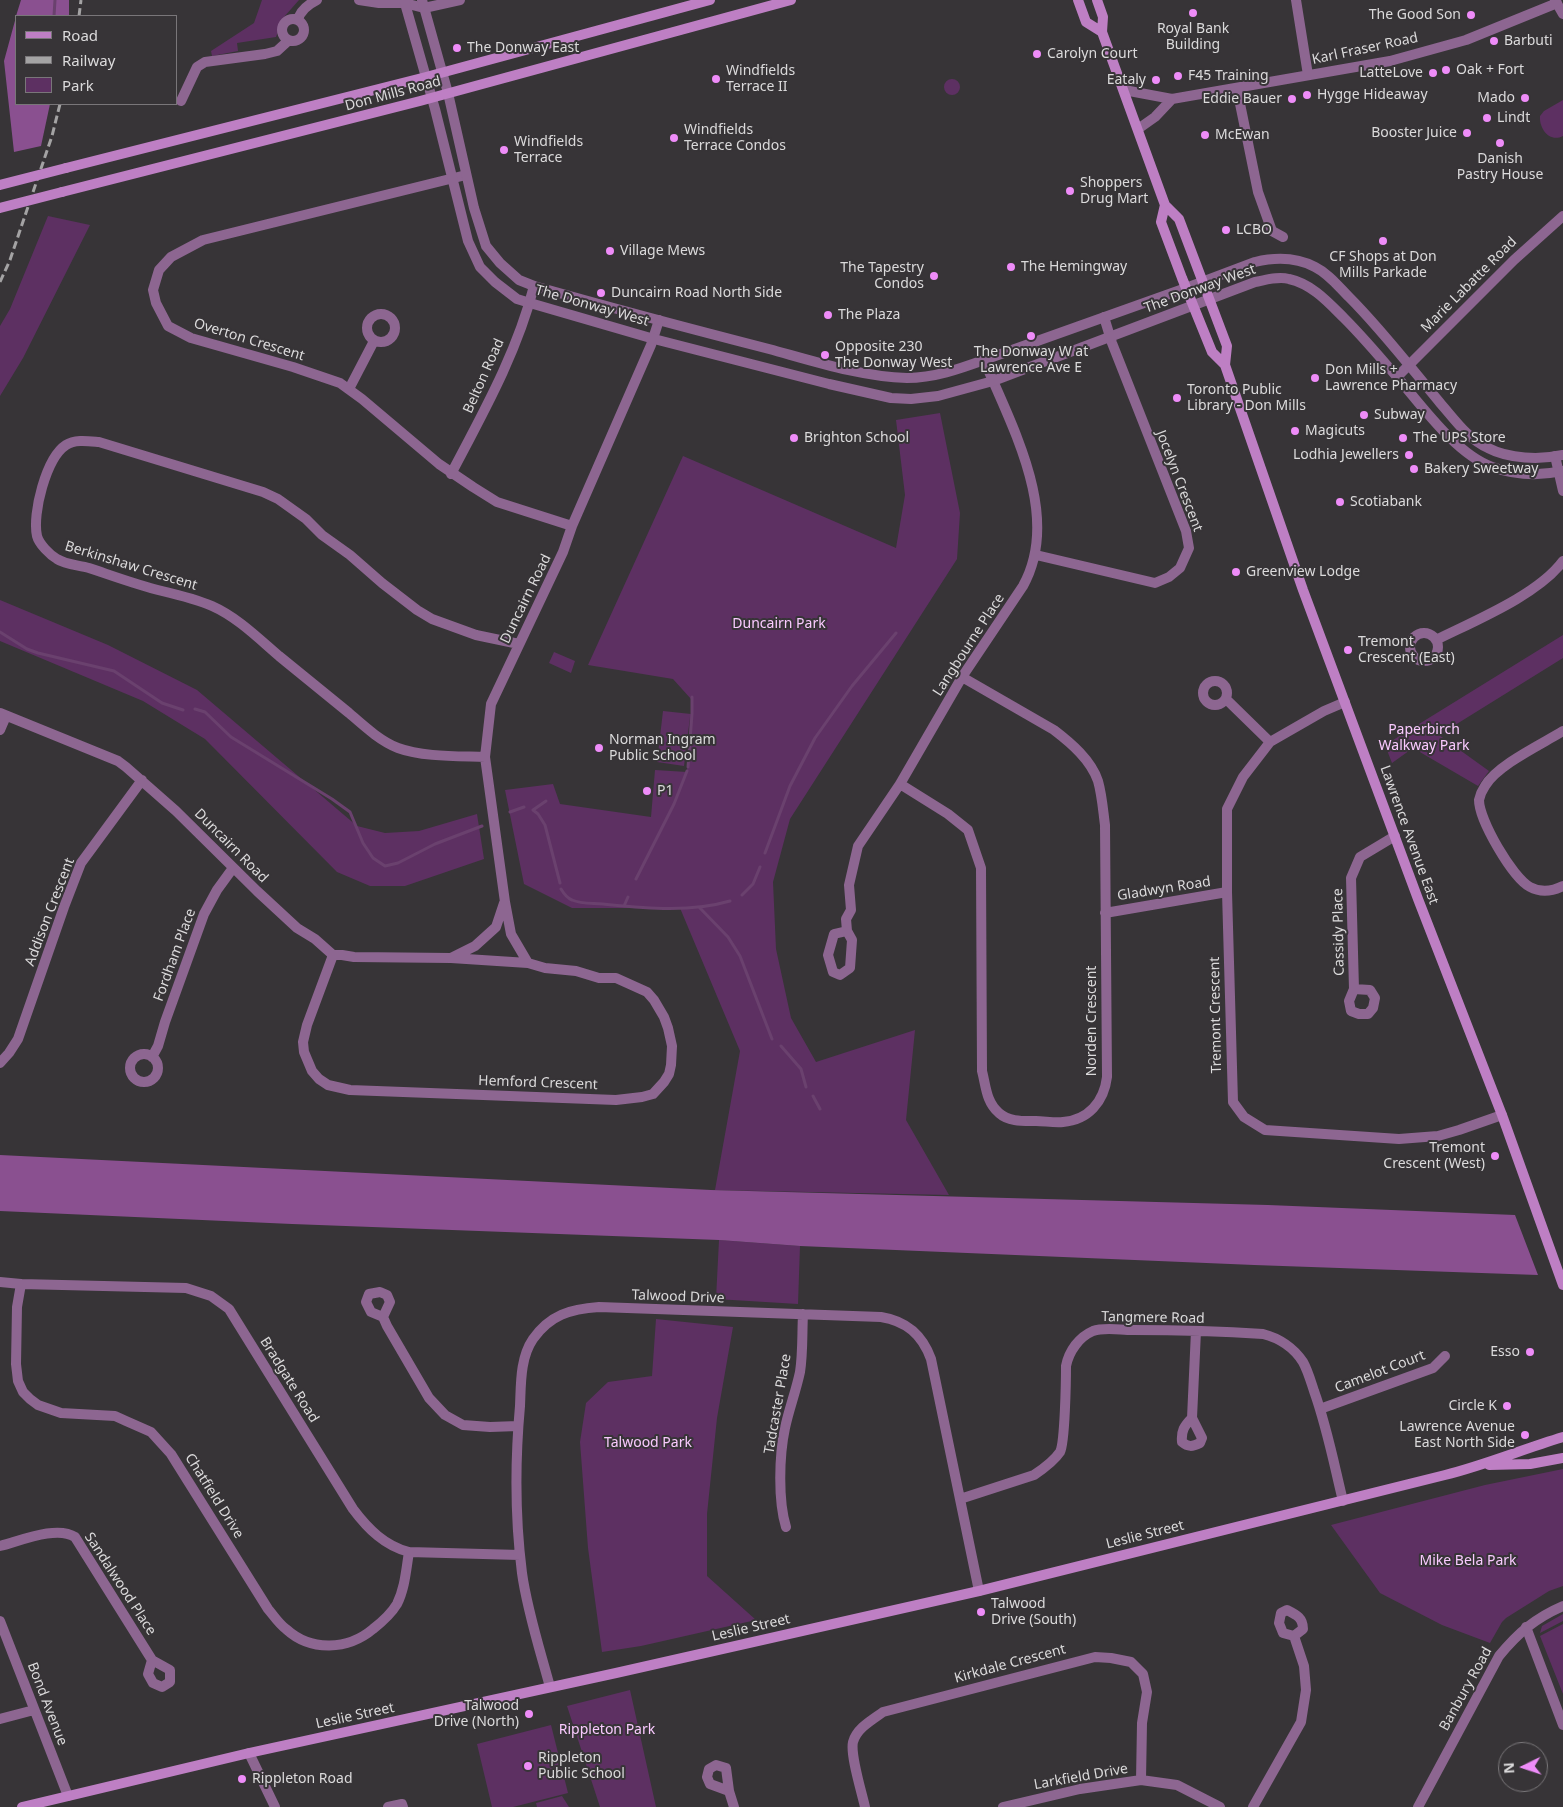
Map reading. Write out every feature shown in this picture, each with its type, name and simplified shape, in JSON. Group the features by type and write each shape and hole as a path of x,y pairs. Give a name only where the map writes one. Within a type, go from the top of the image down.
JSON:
{"main road":[{"name":"Don Mills Road","path":"0,186 426,77 710,0"},
{"name":"Don Mills Road","path":"0,208 432,98 791,0"},
{"name":"Lawrence Avenue East","path":"1078,0 1086,22 1102,32"},
{"name":"Lawrence Avenue East","path":"1097,0 1103,17 1102,32 1165,205 1179,219 1227,346 1225,365 1303,590 1394,836 1502,1114 1563,1285"},
{"name":"Lawrence Avenue East","path":"1165,205 1161,222 1212,352 1225,365"},
{"name":"Leslie Street","path":"22,1807 248,1753 979,1591 1483,1465 1517,1451 1563,1437"},
{"name":"Leslie Street","path":"1483,1465 1530,1464 1563,1458"}],"street":[{"path":"298,20 306,8 317,0"},
{"path":"359,0 379,3 404,2 423,4 460,0"},
{"path":"1296,0 1308,75"},
{"path":"404,2 426,77"},
{"path":"1556,2 1563,14"},
{"name":"Karl Fraser Road","path":"1124,90 1172,99 1390,61 1466,40 1556,2"},
{"path":"423,4 443,72"},
{"path":"181,101 197,67 205,62 277,50 289,40 298,40 303,34 303,25 298,20 290,19 283,26 283,33 289,40"},
{"name":"The Donway West","path":"443,72 474,208 486,246 519,280 534,286 813,361 872,374 907,378 926,377 953,371 1255,262 1266,259 1294,259 1326,273 1366,314 1468,434 1488,448 1506,454 1536,457 1559,455"},
{"name":"The Donway West","path":"426,77 454,178 468,241 480,267 502,288 517,299 530,304 654,339 868,393 891,398 918,399 954,393 993,381 1255,282 1277,278 1289,279 1316,291 1353,327 1431,417 1462,449 1480,462 1506,471 1533,475 1561,471"},
{"path":"1237,89 1258,192 1272,231 1283,236"},
{"path":"1138,129 1155,117 1172,99"},
{"name":"Overton Crescent","path":"466,175 203,240 171,257 159,270 153,290 156,303 168,326 191,338 340,383 451,474 497,502 572,526"},
{"name":"Marie Labatte Road","path":"1397,377 1507,266 1563,216"},
{"name":"Belton Road","path":"451,474 496,389 530,304 534,286"},
{"path":"1353,327 1366,314"},
{"name":"Jocelyn Crescent","path":"1036,555 1155,583 1169,578 1180,568 1189,548 1186,531 1104,317"},
{"name":"Duncairn Road","path":"528,963 511,934 504,902 485,757 491,704 563,552 572,526 654,339 659,320"},
{"path":"349,389 374,341"},
{"name":"Langbourne Place","path":"847,932 846,919 850,910 849,885 858,846 900,784 962,678 1023,586 1036,555 1038,527 1036,500 1015,431 984,360"},
{"path":"868,393 872,374"},
{"name":"Berkinshaw Crescent","path":"485,757 444,756 414,752 390,744 313,685 239,622 220,610 197,600 160,591 57,559 41,543 38,537 36,515 49,467 65,446 77,441 99,442 263,492 278,499 306,519 322,535 424,615 466,633 519,644"},
{"path":"1506,454 1506,471"},
{"path":"1559,455 1563,491"},
{"path":"1436,640 1512,602 1555,572 1563,561"},
{"name":"Norden Crescent","path":"900,784 948,814 968,830 979,859 981,868 982,1071 986,1094 998,1112 1015,1120 1062,1123 1086,1115 1093,1109 1103,1094 1107,1077 1105,825 1100,789 1095,774 1072,744 1054,730 962,678"},
{"path":"1226,699 1270,742"},
{"name":"Tremont Crescent","path":"1345,702 1270,742 1243,777 1227,809 1227,892 1233,1102 1244,1117 1265,1130 1399,1139 1438,1136 1502,1114"},
{"path":"0,730 3,714"},
{"name":"Duncairn Road","path":"3,714 118,761 176,810 233,868 298,928 315,939 333,955 451,958 528,963"},
{"path":"1563,731 1496,773 1486,784 1479,798 1482,816 1487,828 1517,877 1531,888 1551,892 1563,886"},
{"name":"Addison Crescent","path":"0,1063 18,1039 81,863 142,780"},
{"name":"Cassidy Place","path":"1354,989 1351,878 1360,857 1394,836"},
{"name":"Fordham Place","path":"152,1057 158,1046 204,914 217,890 233,868"},
{"name":"Gladwyn Road","path":"1105,912 1227,892"},
{"name":"Duncairn Road","path":"451,958 475,946 496,927 504,902"},
{"name":"Hemford Crescent","path":"333,955 307,1024 303,1042 304,1052 312,1070 319,1079 328,1085 350,1090 616,1100 652,1094 664,1082 671,1065 672,1046 664,1018 648,992 616,978 599,978 576,971 545,968 528,963"},
{"name":"Bradgate Road","path":"0,1282 186,1288 211,1296 229,1309 358,1517 377,1536 401,1550 409,1552 520,1555"},
{"name":"Chatfield Drive","path":"21,1284 17,1307 16,1364 18,1381 23,1392 38,1405 61,1413 115,1416 152,1432 171,1454 268,1609 290,1633 305,1641 327,1646 341,1646 364,1637 392,1612 398,1603 406,1579 409,1552"},
{"name":"Talwood Drive","path":"550,1687 526,1595 520,1555 516,1508 518,1426 522,1374 528,1348 548,1322 571,1310 598,1308 881,1317 894,1319 906,1325 920,1337 927,1347 931,1359 979,1591"},
{"name":"Tadcaster Place","path":"786,1527 781,1499 783,1448 785,1429 796,1393 800,1369 803,1314"},
{"path":"383,1317 429,1398 445,1415 463,1425 490,1427 518,1426"},
{"name":"Tangmere Road","path":"960,1499 1034,1475 1044,1469 1060,1451 1063,1438 1068,1355 1083,1337 1094,1330 1263,1334 1281,1340 1303,1362 1320,1408 1343,1500"},
{"path":"1192,1418 1196,1331"},
{"name":"Camelot Court","path":"1320,1408 1433,1368 1445,1356"},
{"name":"Sandalwood Place","path":"0,1546 53,1532 69,1533 75,1537 152,1660"},
{"name":"Banbury Road","path":"1418,1807 1499,1656 1515,1636 1526,1627 1563,1606"},
{"name":"Bond Avenue","path":"0,1621 68,1796"},
{"path":"1526,1627 1563,1725"},
{"path":"1253,1807 1300,1722 1306,1690 1304,1666 1294,1636"},
{"name":"Kirkdale Crescent","path":"865,1807 854,1761 853,1742 863,1727 883,1712 1095,1656 1131,1662 1143,1674 1147,1692 1142,1723 1141,1780"},
{"path":"0,1719 34,1710"},
{"path":"248,1753 275,1807"},
{"name":"Larkfield Drive","path":"1003,1807 1080,1789 1141,1780 1177,1785 1220,1807"},
{"path":"728,1791 734,1807"},
{"path":"388,1807 402,1804 403,1807"}],"green space":[{"path":"262,0 299,0 284,17 276,37 237,43 238,51 212,56 211,51 254,23"},
{"path":"952,79 958,81 960,87 958,93 952,95 946,93 944,87 946,81"},
{"path":"1563,100 1563,136 1554,138 1543,130 1540,116 1544,111"},
{"path":"48,216 90,225 23,358 0,396 0,326 10,309"},
{"name":"Duncairn Park","path":"940,413 960,513 957,559 790,819 773,882 776,949 791,1018 816,1062 915,1030 906,1120 949,1195 715,1190 740,1051 680,908 572,908 524,884 505,790 553,784 560,804 651,817 655,770 687,772 690,717 684,766 657,762 663,711 691,714 691,699 673,679 588,665 683,456 896,548 905,495 896,420"},
{"path":"0,600 108,645 197,690 357,826 385,833 419,831 477,814 484,859 405,886 370,886 337,872 205,739 143,701 0,641"},
{"name":"Paperbirch Walkway Park","path":"1563,635 1563,658 1439,735 1489,771 1478,786 1413,748 1392,763 1385,745"},
{"path":"554,652 575,661 571,673 549,663"},
{"path":"719,1240 800,1246 798,1304 716,1299"},
{"name":"Talwood Park","path":"656,1319 733,1327 717,1418 707,1514 707,1576 756,1620 641,1646 602,1652 588,1548 580,1442 586,1403 608,1382 652,1376"},
{"name":"Mike Bela Park","path":"1563,1469 1563,1586 1549,1591 1506,1618 1490,1643 1442,1625 1380,1593 1331,1525 1485,1485"},
{"path":"1563,1614 1563,1621 1540,1633 1542,1626"},
{"path":"1563,1624 1563,1694 1540,1636"},
{"name":"Rippleton Park","path":"630,1690 656,1807 600,1807 567,1706"},
{"path":"551,1725 568,1793 513,1807 492,1807 477,1744"},
{"path":"562,1796 569,1807 537,1807 536,1803"}],"shaded area":[{"path":"21,0 69,0 69,15 16,15"},
{"path":"15,21 15,105 50,105 41,146 14,152 4,61"},
{"path":"0,1155 711,1190 1268,1205 1515,1215 1538,1275 1254,1265 800,1246 719,1240 0,1211"}],"waterway":[{"path":"54,15 55,0"},
{"path":"0,632 27,649 38,653 114,671 162,703 183,710"},
{"path":"765,853 790,786 815,738 852,686 896,633"},
{"path":"688,767 692,697"},
{"path":"195,709 205,712 231,737 350,812 363,843 373,858 385,866 398,863 435,844 482,826"},
{"path":"636,879 674,804 687,771"},
{"path":"546,801 533,810 545,825 560,883"},
{"path":"510,812 524,807"},
{"path":"742,895 753,884 760,867"},
{"path":"561,889 570,899 583,903 634,907 683,908 714,905 730,901"},
{"path":"624,906 628,897"},
{"path":"699,907 728,937 740,956 772,1039"},
{"path":"781,1046 801,1069 806,1087"},
{"path":"813,1096 820,1109"}],"railway":[{"path":"79,15 81,0"},
{"path":"0,282 10,260 52,136 60,105"}],"place":[{"name":"Royal Bank Building","path":"1193,13"},
{"name":"The Good Son","path":"1471,15"},
{"name":"Barbuti","path":"1494,41"},
{"name":"The Donway East","path":"457,48"},
{"name":"Carolyn Court","path":"1037,54"},
{"name":"Oak + Fort","path":"1446,70"},
{"name":"LatteLove","path":"1433,73"},
{"name":"F45 Training","path":"1178,76"},
{"name":"Windfields Terrace II","path":"716,79"},
{"name":"Eataly","path":"1156,80"},
{"name":"Hygge Hideaway","path":"1307,95"},
{"name":"Mado","path":"1525,98"},
{"name":"Eddie Bauer","path":"1292,99"},
{"name":"Lindt","path":"1487,118"},
{"name":"Booster Juice","path":"1467,133"},
{"name":"McEwan","path":"1205,135"},
{"name":"Windfields Terrace Condos","path":"674,138"},
{"name":"Danish Pastry House","path":"1500,143"},
{"name":"Windfields Terrace","path":"504,150"},
{"name":"Shoppers Drug Mart","path":"1070,191"},
{"name":"LCBO","path":"1226,230"},
{"name":"CF Shops at Don Mills Parkade","path":"1383,241"},
{"name":"Village Mews","path":"610,251"},
{"name":"The Hemingway","path":"1011,267"},
{"name":"The Tapestry Condos","path":"934,276"},
{"name":"Duncairn Road North Side","path":"601,293"},
{"name":"The Plaza","path":"828,315"},
{"name":"The Donway W at Lawrence Ave E","path":"1031,336"},
{"name":"Opposite 230 The Donway West","path":"825,355"},
{"name":"Don Mills + Lawrence Pharmacy","path":"1315,378"},
{"name":"Toronto Public Library - Don Mills","path":"1177,398"},
{"name":"Subway","path":"1364,415"},
{"name":"Magicuts","path":"1295,431"},
{"name":"Brighton School","path":"794,438"},
{"name":"The UPS Store","path":"1403,438"},
{"name":"Lodhia Jewellers","path":"1409,455"},
{"name":"Bakery Sweetway","path":"1414,469"},
{"name":"Scotiabank","path":"1340,502"},
{"name":"Greenview Lodge","path":"1236,572"},
{"name":"Tremont Crescent (East)","path":"1348,650"},
{"name":"Norman Ingram Public School","path":"599,748"},
{"name":"P1","path":"647,791"},
{"name":"Tremont Crescent (West)","path":"1495,1156"},
{"name":"Esso","path":"1530,1352"},
{"name":"Circle K","path":"1507,1406"},
{"name":"Lawrence Avenue East North Side","path":"1525,1435"},
{"name":"Talwood Drive (South)","path":"981,1612"},
{"name":"Talwood Drive (North)","path":"529,1714"},
{"name":"Rippleton Public School","path":"528,1766"},
{"name":"Rippleton Road","path":"242,1779"}]}
